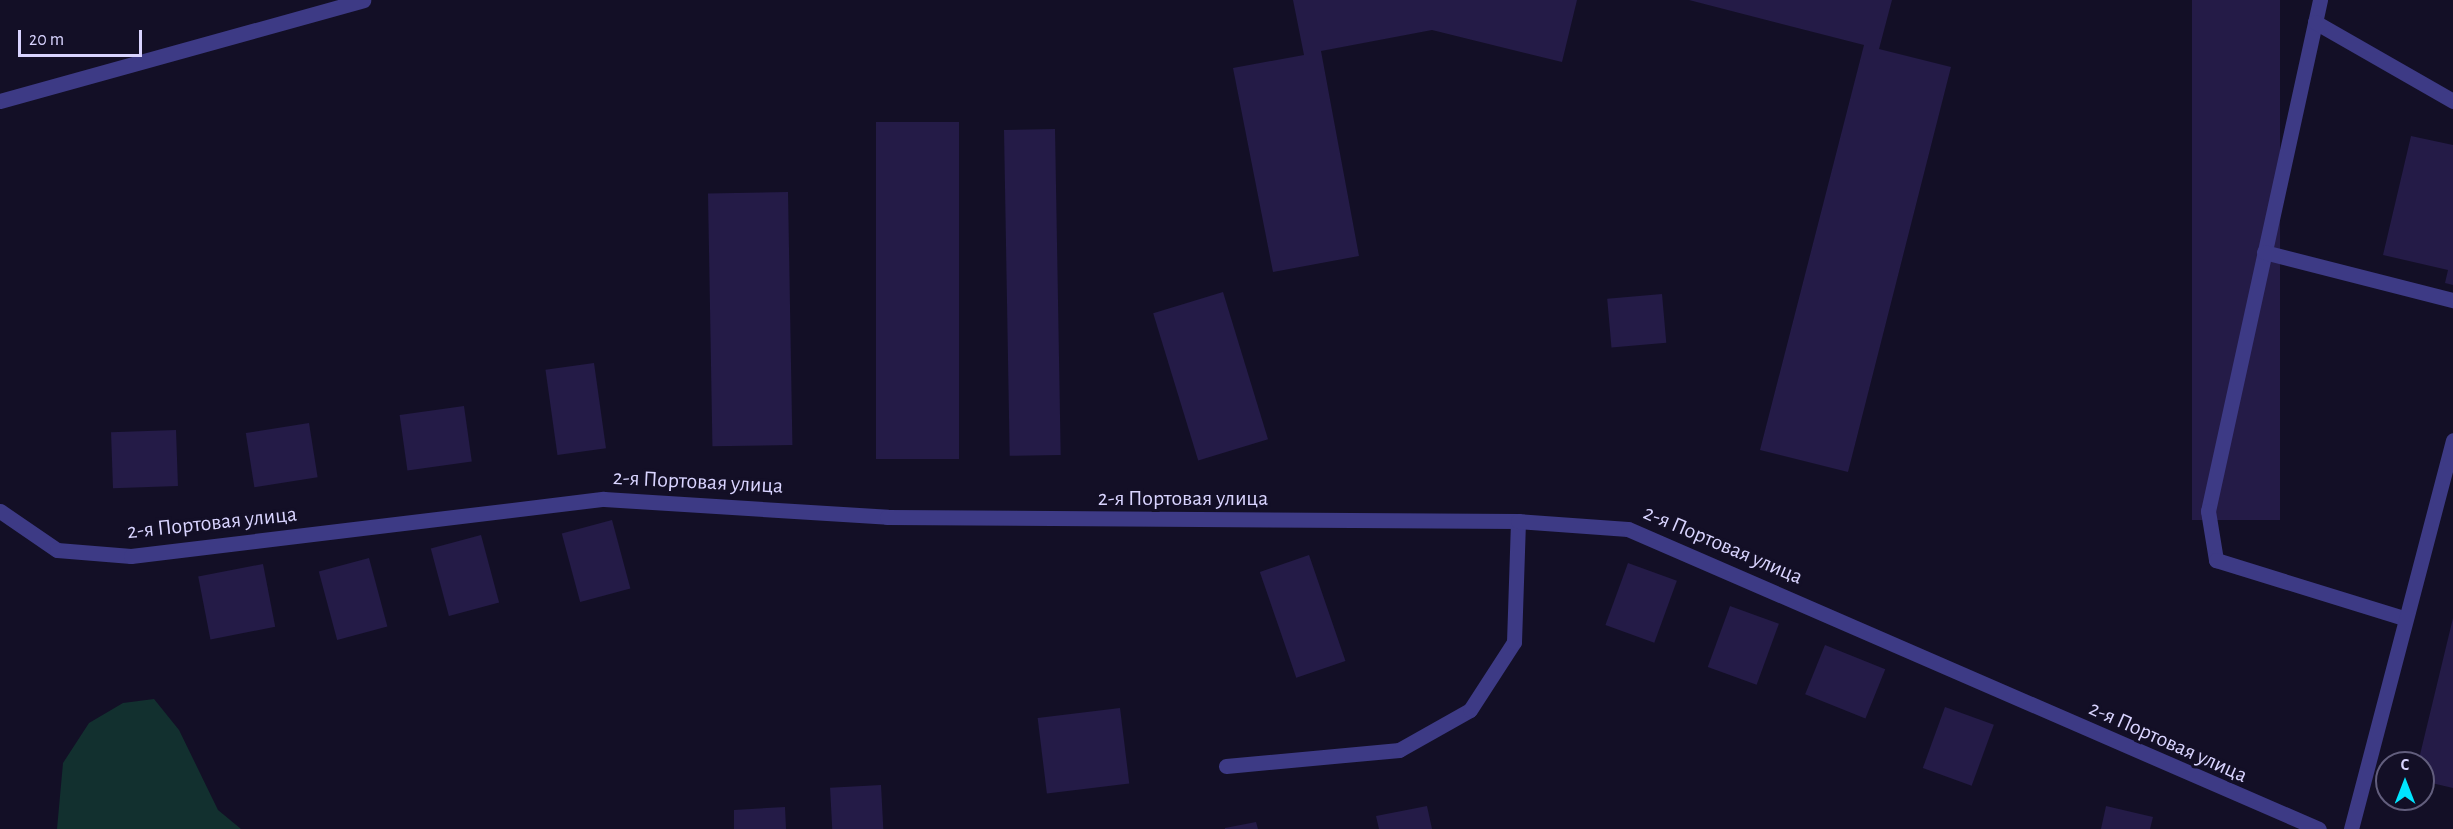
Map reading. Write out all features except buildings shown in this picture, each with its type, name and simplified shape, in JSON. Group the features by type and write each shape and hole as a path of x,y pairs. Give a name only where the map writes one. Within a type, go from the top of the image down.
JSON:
{"street":[{"path":"0,101 363,0"},
{"path":"2320,0 2208,511 2216,560 2403,618"},
{"path":"2315,22 2453,101"},
{"path":"2264,252 2453,300"},
{"path":"2351,829 2403,618 2453,440"},
{"name":"2-я Портовая улица","path":"0,511 57,550 131,556 604,499 887,518 1518,521 1628,529 1675,545 2319,829"},
{"path":"1226,766 1399,750 1470,710 1514,642 1518,521"}],"green space":[{"path":"154,699 179,730 218,810 241,829 57,829 63,763 89,723 123,703"}]}
